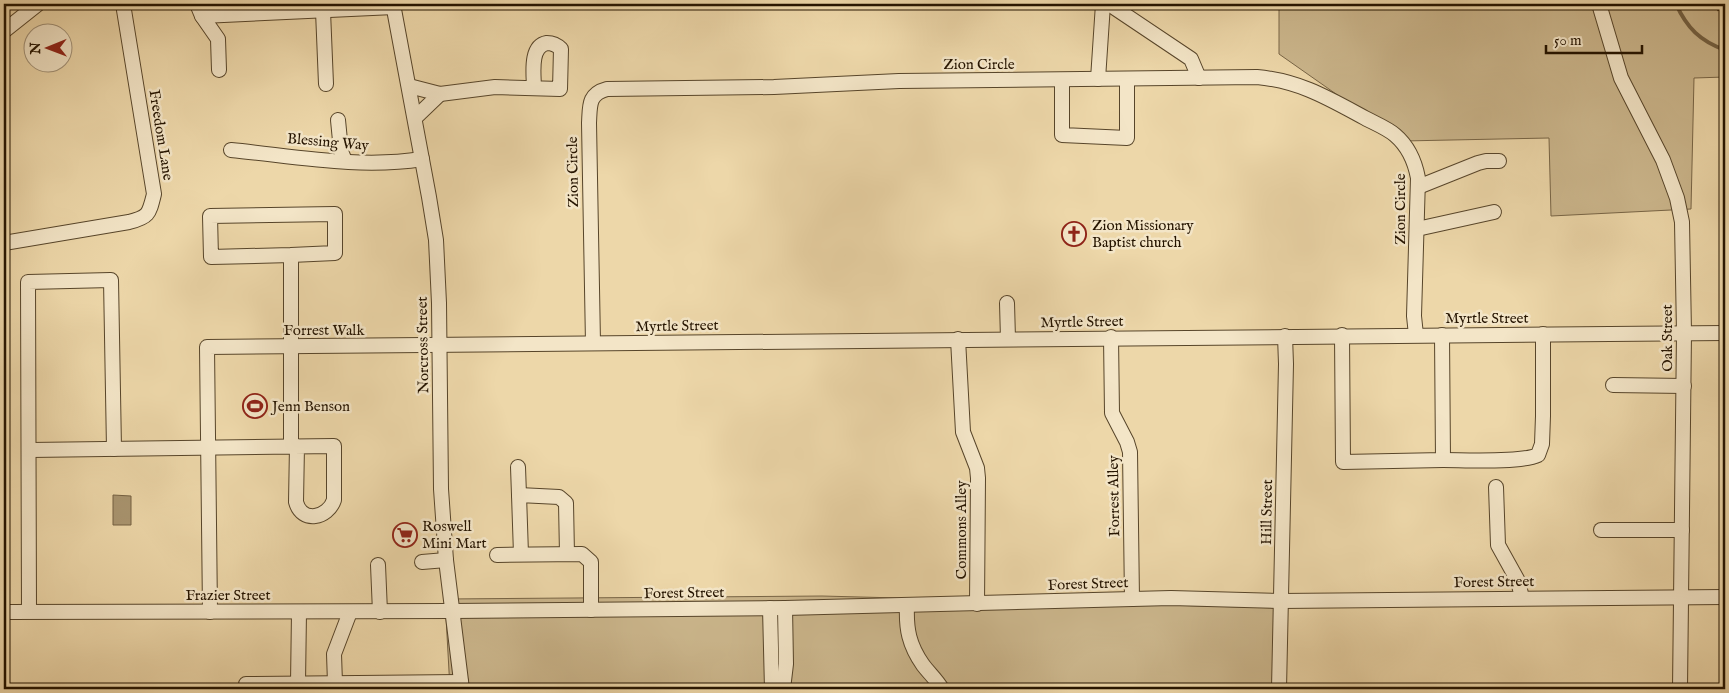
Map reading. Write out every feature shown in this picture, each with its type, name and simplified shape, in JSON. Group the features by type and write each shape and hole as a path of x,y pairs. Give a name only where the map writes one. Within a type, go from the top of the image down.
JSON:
{"street":[{"path":"4,30 38,4"},
{"name":"Freedom Lane","path":"4,244 128,222 144,218 150,212 154,194 123,4"},
{"path":"1098,79 1102,4"},
{"path":"1109,4 1191,59 1199,78"},
{"name":"Oak Street","path":"1599,4 1620,78 1663,160 1677,198 1682,222 1684,386 1680,689"},
{"path":"200,10 394,5"},
{"name":"Norcross Street","path":"394,5 436,240 440,304 440,461 446,560 462,686"},
{"path":"319,7 326,84"},
{"path":"200,10 218,39 219,70"},
{"path":"409,86 440,94 495,87 560,89 561,49 557,45 542,44 538,48 534,56 534,88"},
{"name":"Zion Circle","path":"593,343 589,123 591,101 593,96 599,91 607,89 774,86 898,81 1257,77 1279,79 1299,85 1331,99 1395,135 1410,153 1418,178 1414,316 1416,335"},
{"path":"1062,80 1062,136 1127,138 1127,79"},
{"path":"415,118 440,94"},
{"path":"338,120 341,151 345,161"},
{"name":"Blessing Way","path":"231,150 345,161 400,163 422,159"},
{"path":"1418,188 1478,163 1499,161"},
{"path":"1417,228 1494,212"},
{"path":"335,214 334,253 291,255 211,258 210,216 335,214"},
{"path":"30,450 294,446 334,446 334,500 332,507 326,512 319,516 303,514 296,502 294,446 291,346 291,255"},
{"path":"29,611 28,282 111,280 114,449"},
{"path":"1007,303 1008,339"},
{"name":"Myrtle Street","path":"440,345 1342,335 1725,333"},
{"path":"1342,335 1343,462 1532,458 1538,454 1542,444 1543,334"},
{"path":"1442,335 1443,460"},
{"name":"Hill Street","path":"1279,689 1285,336"},
{"name":"Forrest Alley","path":"1111,338 1112,413 1128,442 1130,452 1132,599"},
{"name":"Commons Alley","path":"958,339 962,432 977,468 978,478 977,604"},
{"name":"Forrest Walk","path":"209,448 208,347 440,345"},
{"path":"1613,385 1684,386"},
{"path":"209,448 210,612"},
{"path":"518,467 521,554"},
{"path":"1496,487 1498,545 1518,581 1522,598"},
{"path":"519,495 559,497 566,503 567,554"},
{"path":"1601,530 1682,530"},
{"path":"497,555 582,554 591,562 591,610"},
{"path":"422,562 446,560"},
{"path":"378,565 380,612"},
{"name":"Forest Street","path":"453,611 907,606 1171,598 1281,601 1725,597"},
{"path":"907,606 910,643 923,665 942,689"},
{"path":"770,608 772,689"},
{"path":"783,689 786,664 785,608"},
{"name":"Frazier Street","path":"4,612 453,611"},
{"path":"298,683 299,612"},
{"path":"335,683 334,654 350,612"},
{"path":"246,689 246,684 298,683 462,686"}],"path":[{"path":"1714,4 1725,18"}],"shaded area":[{"path":"1279,4 1725,4 1725,77 1694,78 1691,209 1551,216 1549,138 1403,141 1279,54"},
{"path":"113,495 131,496 131,525 113,525"},
{"path":"822,596 1281,608 1279,689 450,689 445,599"}],"waterway":[{"path":"1379,4 1416,7 1429,4"},
{"path":"1676,4 1695,33 1725,50"}],"place":[{"name":"Zion Missionary Baptist church","path":"1074,234"},
{"name":"Jenn Benson","path":"255,406"},
{"name":"Roswell Mini Mart","path":"405,535"}]}
